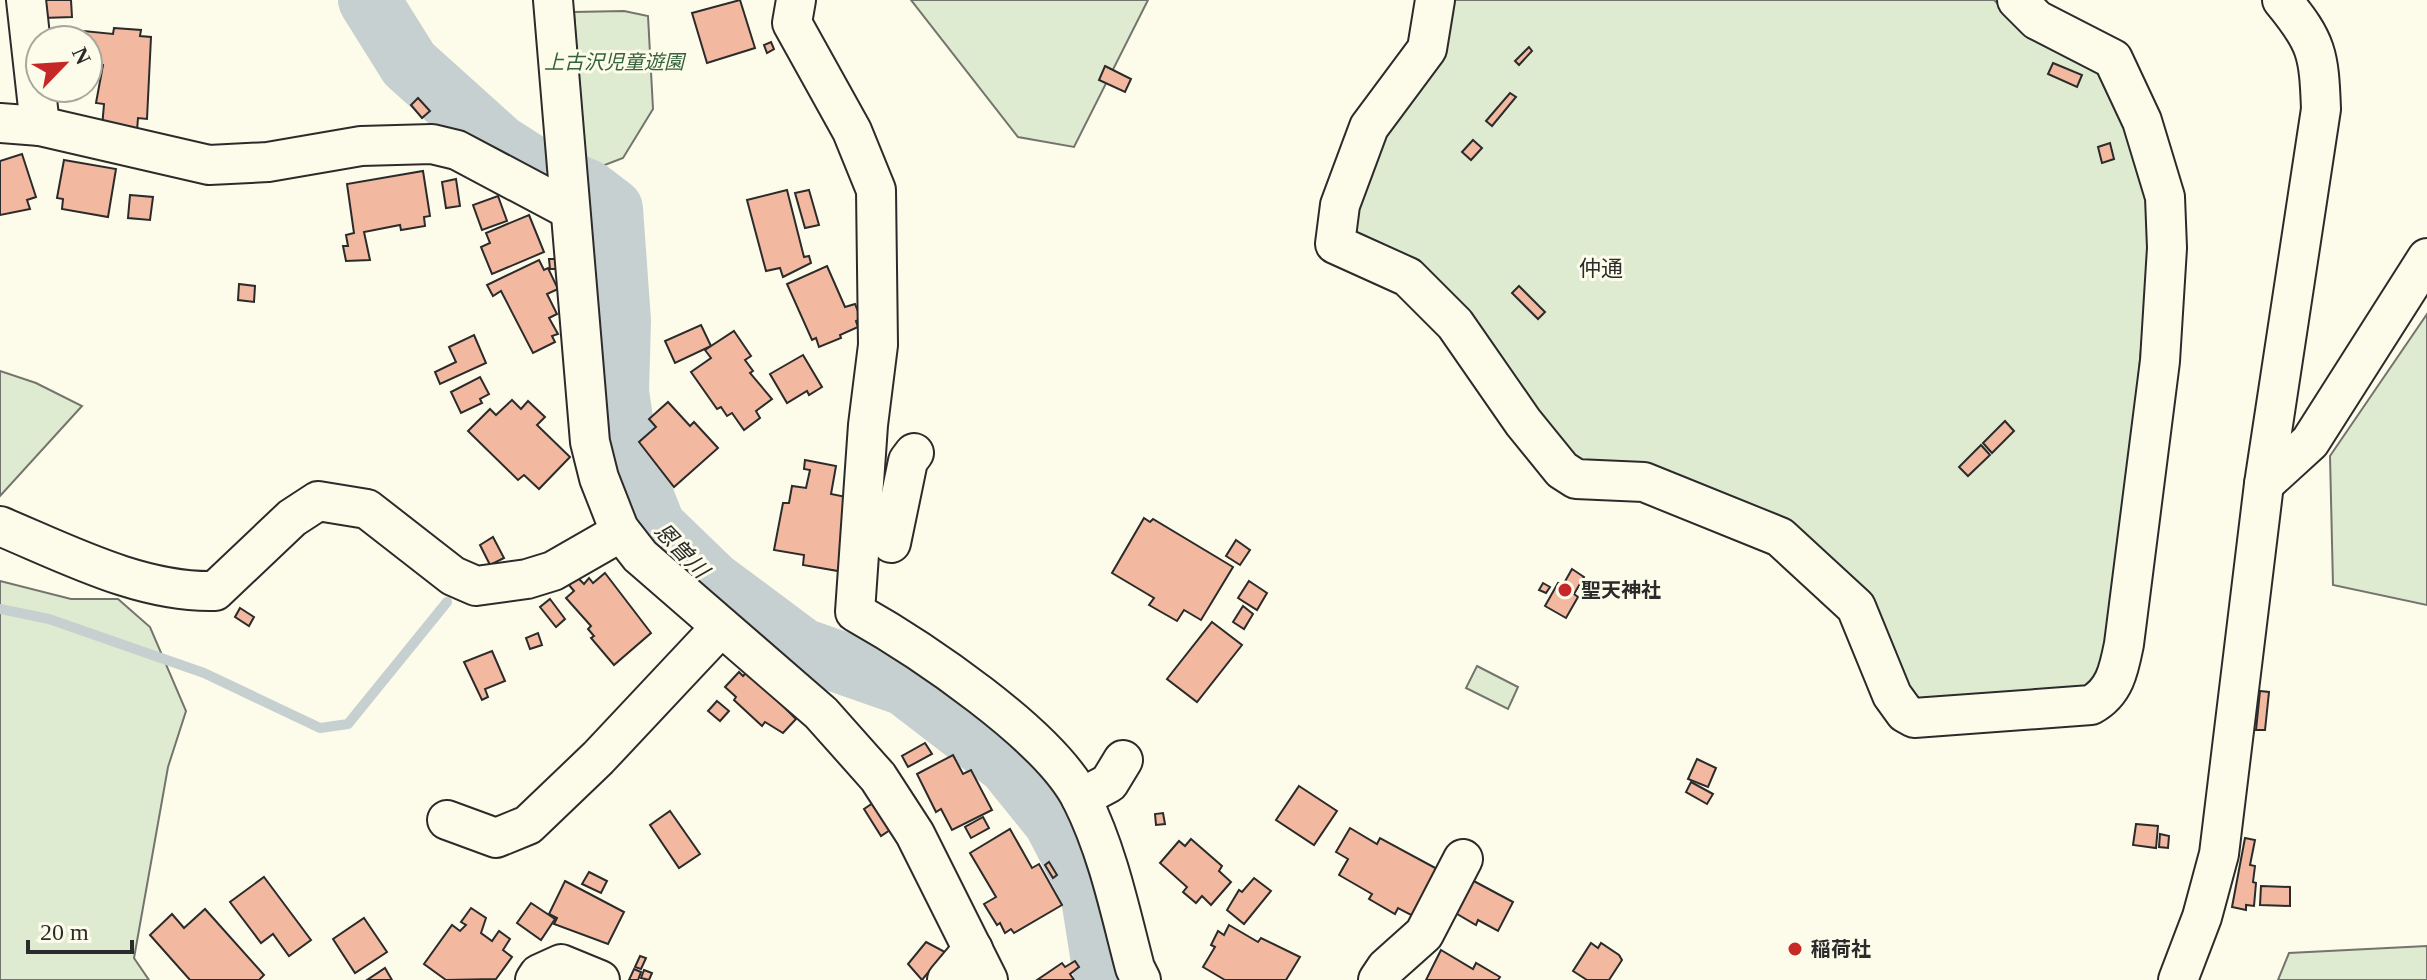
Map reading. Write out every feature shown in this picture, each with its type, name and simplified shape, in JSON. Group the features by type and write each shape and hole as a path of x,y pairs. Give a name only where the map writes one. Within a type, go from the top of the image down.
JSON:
{"street":[{"path":"26,0 40,126"},
{"path":"553,0 590,442 599,478 621,532 662,579 821,713 878,777 915,834 980,965 947,980"},
{"path":"1435,0 1427,49 1369,127 1324,249 1408,277 1455,324 1523,422 1562,470 1576,479 1644,482 1780,537 1856,607 1892,695 1905,713 1914,718 2091,705 2104,698 2118,674 2124,644 2160,361 2167,248 2165,197 2142,121 2113,59 2037,20 2017,0"},
{"path":"2178,980 2202,917 2219,854 2264,484 2321,109 2320,66 2311,35 2282,0"},
{"path":"790,8 852,131 876,190 878,345 868,425 855,612 913,644 1053,757 1081,798 1103,849 1135,968 1141,980"},
{"path":"0,123 40,126 209,165 268,162 361,146 432,144 457,150 569,191"},
{"path":"2264,484 2310,442 2427,258"},
{"path":"891,543 908,461 914,453"},
{"path":"0,526 91,564 180,592 215,591 292,518 318,501 367,509 453,576 476,586 527,579 553,571 621,532"},
{"path":"447,820 496,838 528,825 598,758 721,627"},
{"path":"1081,798 1109,783 1123,760"},
{"path":"1378,980 1386,968 1424,934 1463,859"},
{"path":"535,980 539,974 561,964 600,980"}],"green space":[{"path":"911,0 1148,0 1074,147 1018,137"},
{"path":"1447,0 1994,0 2019,24 2099,63 2139,165 2152,230 2112,663 2104,684 1914,710 1855,591 1570,464 1346,228 1377,144"},
{"name":"上古沢児童遊園","path":"624,11 648,16 653,109 623,158 584,173 574,12"},
{"path":"2427,314 2427,605 2333,585 2330,456"},
{"path":"0,371 36,383 82,406 0,496"},
{"path":"0,581 71,599 118,599 150,627 186,711 168,767 134,958 149,980 0,980"},
{"path":"1477,666 1518,687 1508,709 1466,688"},
{"path":"2427,946 2427,980 2278,980 2289,953"}],"building":[{"path":"41,0 71,0 72,17 43,18"},
{"path":"740,0 755,48 707,63 692,13"},
{"path":"114,28 141,30 140,36 151,37 147,119 138,118 137,131 102,128 104,33 113,34"},
{"path":"771,42 774,49 767,53 764,45"},
{"path":"1529,47 1532,51 1519,65 1515,61"},
{"path":"2053,63 2082,75 2077,87 2048,74"},
{"path":"1105,66 1131,79 1125,92 1099,80"},
{"path":"1510,93 1516,97 1492,126 1486,121"},
{"path":"418,98 430,111 422,118 411,105"},
{"path":"1473,140 1482,148 1471,160 1462,152"},
{"path":"2110,143 2114,159 2102,163 2098,147"},
{"path":"22,154 36,197 27,200 30,209 0,215 0,161"},
{"path":"64,160 116,169 108,217 62,209 63,199 57,198"},
{"path":"423,171 430,216 424,217 425,226 401,230 400,225 364,232 370,260 346,261 343,246 348,246 346,235 354,233 347,184"},
{"path":"456,179 460,206 446,208 442,182"},
{"path":"787,190 804,257 809,256 811,263 783,277 780,268 766,271 747,200"},
{"path":"809,190 819,225 805,228 795,193"},
{"path":"130,195 153,197 150,220 128,218"},
{"path":"498,196 507,221 482,230 473,205"},
{"path":"529,215 544,252 492,274 481,247 490,243 486,233"},
{"path":"549,259 556,259 556,269 550,269"},
{"path":"539,260 544,270 548,268 558,289 547,294 557,314 549,318 558,334 552,336 555,342 533,353 501,291 493,296 487,285"},
{"path":"827,266 845,307 855,304 861,319 856,321 858,327 819,347 816,338 812,340 787,284"},
{"path":"239,284 255,286 254,302 238,300"},
{"path":"1519,286 1545,312 1538,319 1512,293"},
{"path":"701,325 711,346 675,363 665,341"},
{"path":"734,331 751,356 745,360 753,371 750,373 772,399 756,411 760,418 744,430 732,413 727,416 721,407 717,409 691,372 711,358 705,350"},
{"path":"474,335 486,363 440,384 435,372 456,362 449,347"},
{"path":"803,355 822,387 809,395 807,391 787,403 770,374"},
{"path":"480,377 489,394 480,399 482,403 461,413 451,392"},
{"path":"512,400 521,409 528,401 545,417 537,425 570,457 539,489 524,475 518,480 468,431 490,409 496,415"},
{"path":"668,402 690,426 694,422 718,448 674,487 639,442 656,427 649,419"},
{"path":"2005,421 2014,431 1992,453 1983,443"},
{"path":"1981,445 1990,455 1968,476 1959,467"},
{"path":"805,460 836,466 831,494 851,498 838,571 803,565 804,555 774,550 783,503 789,503 792,486 806,488 810,470 804,469"},
{"path":"1144,518 1150,522 1153,519 1233,567 1201,620 1184,610 1177,621 1149,605 1154,598 1112,573"},
{"path":"493,537 504,558 490,565 480,545"},
{"path":"1236,540 1250,550 1240,565 1226,556"},
{"name":"聖天神社","path":"1572,569 1584,577 1574,594 1578,597 1566,618 1545,606 1558,583 1563,585"},
{"path":"605,573 651,633 614,665 591,638 594,636 588,629 591,626 566,598 574,591 569,585 577,577 584,584 589,578 593,583"},
{"path":"1249,581 1267,593 1257,610 1238,598"},
{"path":"1543,583 1550,587 1546,593 1539,590"},
{"path":"550,599 565,619 556,627 540,607"},
{"path":"1243,606 1253,614 1244,629 1233,622"},
{"path":"240,608 254,617 249,626 235,617"},
{"path":"1212,622 1242,645 1197,702 1167,679"},
{"path":"538,633 542,645 530,649 526,638"},
{"path":"492,651 505,681 485,689 488,697 482,700 464,662"},
{"path":"748,671 796,719 783,733 765,722 762,726 734,700 736,697 725,687 739,672 743,676"},
{"path":"2260,691 2269,692 2265,730 2256,730"},
{"path":"717,701 729,711 720,721 708,711"},
{"path":"925,743 932,754 908,767 902,756"},
{"path":"953,755 963,774 971,770 992,810 952,830 941,809 936,812 917,774"},
{"path":"1697,759 1716,768 1708,787 1688,779"},
{"path":"1691,782 1713,794 1707,804 1686,792"},
{"path":"1299,786 1337,811 1314,845 1276,820"},
{"path":"876,801 893,828 881,836 864,809"},
{"path":"670,811 700,854 679,868 650,825"},
{"path":"1163,813 1165,824 1156,825 1155,814"},
{"path":"983,817 989,828 971,838 965,827"},
{"path":"2136,824 2158,826 2156,848 2133,845"},
{"path":"1350,828 1377,844 1380,838 1439,870 1413,916 1398,908 1395,914 1369,899 1372,894 1339,875 1348,859 1336,852"},
{"path":"1010,829 1032,868 1039,864 1062,905 1014,933 1011,929 1005,933 984,904 996,897 970,853"},
{"path":"2160,834 2169,836 2168,848 2159,847"},
{"path":"2245,838 2255,840 2250,865 2255,866 2253,882 2256,883 2254,906 2246,905 2246,910 2232,907"},
{"path":"1191,839 1222,866 1219,871 1231,882 1211,905 1202,896 1196,903 1183,892 1187,887 1160,863 1179,841 1185,846"},
{"path":"1049,862 1057,875 1053,878 1045,865"},
{"path":"589,872 607,881 601,893 582,884"},
{"path":"264,877 311,940 289,956 273,934 261,943 230,902"},
{"path":"1254,878 1271,891 1244,924 1227,910 1239,890 1242,892"},
{"path":"1470,879 1513,902 1498,931 1478,920 1476,925 1452,911"},
{"path":"565,881 624,912 608,944 554,924 557,918 549,914"},
{"path":"2261,886 2290,887 2290,906 2260,905"},
{"path":"531,903 555,919 541,940 517,923"},
{"path":"471,908 486,918 481,933 492,941 499,931 510,939 503,950 512,957 496,979 446,980 424,964 452,925 460,931 466,925 461,922"},
{"path":"205,909 264,975 259,980 190,980 150,935 172,914 184,928"},
{"path":"364,918 387,952 355,973 333,939"},
{"path":"1229,925 1258,942 1261,938 1300,957 1286,980 1225,980 1203,967 1215,947 1211,945 1218,931 1224,935"},
{"path":"926,942 945,952 922,980 908,964"},
{"path":"1591,943 1598,948 1601,943 1622,960 1609,980 1587,980 1573,971"},
{"name":"稲荷社","path":"1792,943 1802,946 1798,956 1789,953"},
{"path":"1441,950 1473,969 1476,963 1500,977 1498,980 1426,980"},
{"path":"640,956 646,958 641,969 635,967"},
{"path":"1075,961 1079,967 1070,974 1074,980 1037,980 1062,963 1065,967"},
{"path":"385,968 392,980 367,980"},
{"path":"634,969 641,972 638,980 629,980"},
{"path":"644,970 652,973 649,980 641,978"}],"waterway":[{"name":"恩曽川","path":"369,0 409,64 499,145 535,168 587,190 612,209 620,321 618,392 628,459 655,527 712,582 802,649 905,685 1008,764 1054,821 1091,892 1105,980"},
{"path":"0,609 49,619 204,673 320,728 348,724 447,602"}],"place":[{"name":"聖天神社","path":"1565,590"},
{"name":"稲荷社","path":"1795,949"}],"district":[{"name":"仲通","path":"1601,268"}]}
